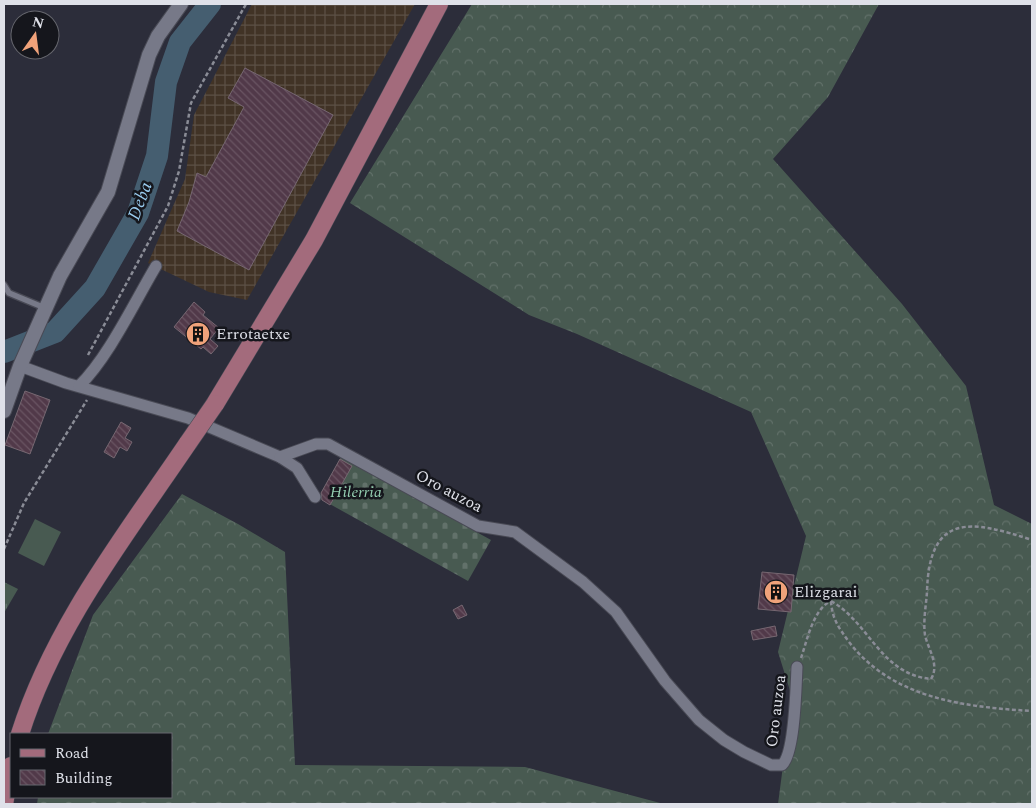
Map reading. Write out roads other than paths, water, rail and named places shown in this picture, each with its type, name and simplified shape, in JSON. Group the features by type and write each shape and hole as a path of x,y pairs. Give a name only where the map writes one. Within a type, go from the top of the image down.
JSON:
{"main road":[{"path":"20,733 40,680 80,603 215,404 314,240 440,4"},
{"path":"4,804 10,771"}],"street":[{"path":"4,411 22,361 60,276 108,192 148,55 158,36 181,4"},
{"path":"79,386 90,376 156,266"},
{"path":"22,361 79,386 188,418 280,457 297,468 315,497"},
{"name":"Oro auzoa","path":"280,457 316,444 328,444 478,526 515,532 601,597 630,629 666,681 699,720 724,740 771,765 782,765 785,762 789,747 797,667"}],"lane":[{"path":"4,285 9,293 43,314"}],"waterway":[{"name":"Deba","path":"4,352 55,332 95,288 138,213 157,156 166,82 180,42 210,4"}],"place":[{"name":"Errotaetxe","path":"198,334"},
{"name":"Elizgarai","path":"776,592"}],"park label":[{"name":"Hilerria","path":"356,492"}]}
